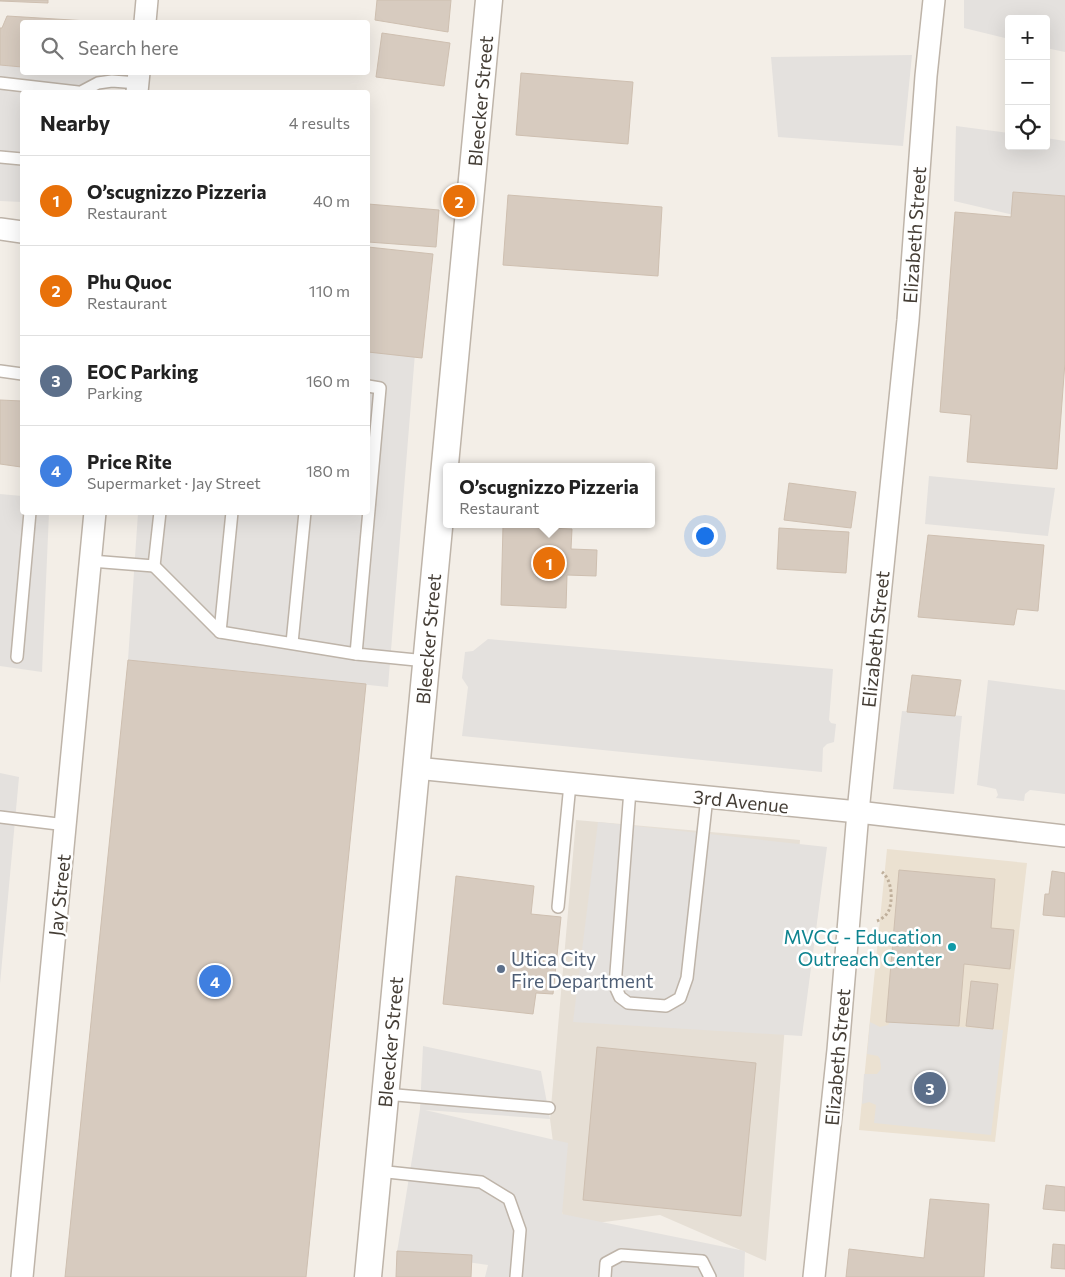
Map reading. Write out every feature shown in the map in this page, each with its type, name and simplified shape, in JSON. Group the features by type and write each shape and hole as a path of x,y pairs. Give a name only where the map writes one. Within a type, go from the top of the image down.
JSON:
{"street":[{"path":"145,20 147,0"},
{"name":"Bleecker Street","path":"445,463 489,0"},
{"name":"Elizabeth Street","path":"814,1277 838,1050 858,812 908,320 926,76 934,0"},
{"path":"0,230 20,232"},
{"name":"Bleecker Street","path":"368,1277 443,483"},
{"name":"Jay Street","path":"22,1277 95,515"},
{"name":"3rd Avenue","path":"416,768 858,812 1065,836"}],"lane":[{"path":"83,90 98,83 112,81 138,82"},
{"path":"0,83 61,90"},
{"path":"0,157 20,159"},
{"path":"0,371 20,374"},
{"path":"370,386 380,388 370,499"},
{"path":"17,657 30,515"},
{"path":"154,566 160,515"},
{"path":"220,632 232,515"},
{"path":"292,643 305,515"},
{"path":"356,654 369,515"},
{"path":"91,561 154,566 220,632 356,654 426,661"},
{"path":"558,907 570,784"},
{"path":"630,790 615,986 620,997 628,1003 666,1006 680,998 688,978 707,797"},
{"path":"0,817 66,824"},
{"path":"385,1094 549,1108"},
{"path":"378,1171 481,1182 509,1199 520,1230 516,1277"},
{"path":"605,1277 606,1263 621,1255 702,1260 710,1277"}],"path":[{"path":"877,922 889,910 891,886 887,876 882,872"}],"shaded area":[{"path":"964,0 1065,0 1065,52 1050,49 1050,15 1005,15 1005,38 964,28"},
{"path":"912,55 903,146 778,137 771,57"},
{"path":"0,65 20,67 20,75 101,75 99,90 20,90 20,202 0,201"},
{"path":"956,126 1005,132 1005,150 1050,150 1050,139 1065,141 1065,227 954,201"},
{"path":"370,339 416,341 388,687 128,660 138,515 370,515"},
{"path":"929,476 1055,488 1048,536 925,524"},
{"path":"0,494 20,496 20,515 49,515 42,672 0,666"},
{"path":"488,639 833,669 829,720 831,723 836,724 834,742 827,744 823,748 822,772 462,736 468,687 462,678 465,652 473,651"},
{"path":"988,680 1065,690 1065,794 1030,790 1025,794 1024,801 996,798 998,795 996,789 977,785"},
{"path":"902,711 962,716 954,794 893,789"},
{"path":"0,773 19,777 0,984"},
{"path":"576,820 800,840 766,1261 660,1215 564,1227 550,1119"},
{"path":"598,822 827,847 802,1036 573,1022"},
{"path":"887,849 1027,863 995,1142 859,1130"},
{"path":"870,1022 880,1027 888,1025 890,1022 1003,1030 991,1135 874,1123 876,1105 869,1102 862,1104 864,1074 877,1074 881,1069 878,1056 867,1054"},
{"path":"423,1046 541,1071 550,1119 425,1110 568,1143 562,1214 745,1251 744,1277 485,1277 488,1265 397,1252 420,1109"}],"building":[{"path":"48,0 48,3 0,1"},
{"path":"377,0 451,0 448,32 375,20"},
{"path":"7,16 72,20 20,20 20,67 0,65 0,28 2,28"},
{"path":"382,33 450,43 444,86 376,77"},
{"path":"521,73 633,82 628,144 516,135"},
{"path":"1013,192 1065,196 1065,362 1057,469 967,462 971,415 940,412 955,212 1011,217"},
{"path":"508,195 662,207 658,276 503,265"},
{"path":"370,204 439,210 436,247 370,242"},
{"path":"370,247 433,254 422,358 370,352"},
{"path":"0,400 20,401 20,467 0,464"},
{"path":"789,483 856,492 851,528 784,520"},
{"path":"503,528 572,529 571,549 597,550 596,576 567,575 566,608 501,605"},
{"path":"779,528 849,532 846,573 777,569"},
{"path":"928,535 1044,545 1038,611 1017,609 1014,625 918,617"},
{"path":"128,660 366,684 306,1277 65,1277"},
{"path":"912,675 961,680 955,716 907,712"},
{"name":"MVCC - Education Outreach Center","path":"899,870 995,879 991,928 1014,930 1010,969 964,964 959,1026 886,1022"},
{"path":"1052,871 1065,873 1065,917 1043,915 1045,894 1049,894"},
{"name":"Utica City Fire Department","path":"456,876 534,886 531,914 561,917 553,994 536,993 533,1014 443,1004"},
{"path":"971,981 998,984 993,1029 966,1026"},
{"path":"597,1047 756,1063 741,1216 583,1200"},
{"path":"1046,1185 1065,1187 1065,1211 1043,1209"},
{"path":"930,1199 989,1204 984,1277 846,1277 849,1249 924,1258"},
{"path":"1053,1244 1065,1245 1065,1269 1051,1268"},
{"path":"397,1251 472,1255 471,1277 396,1277"}],"place":[{"name":"Phu Quoc","path":"459,201"},
{"name":"O’scugnizzo Pizzeria","path":"549,563"},
{"name":"MVCC - Education Outreach Center","path":"952,947"},
{"name":"Utica City Fire Department","path":"501,969"},
{"name":"Price Rite","path":"215,981"},
{"name":"EOC Parking","path":"930,1088"}]}
